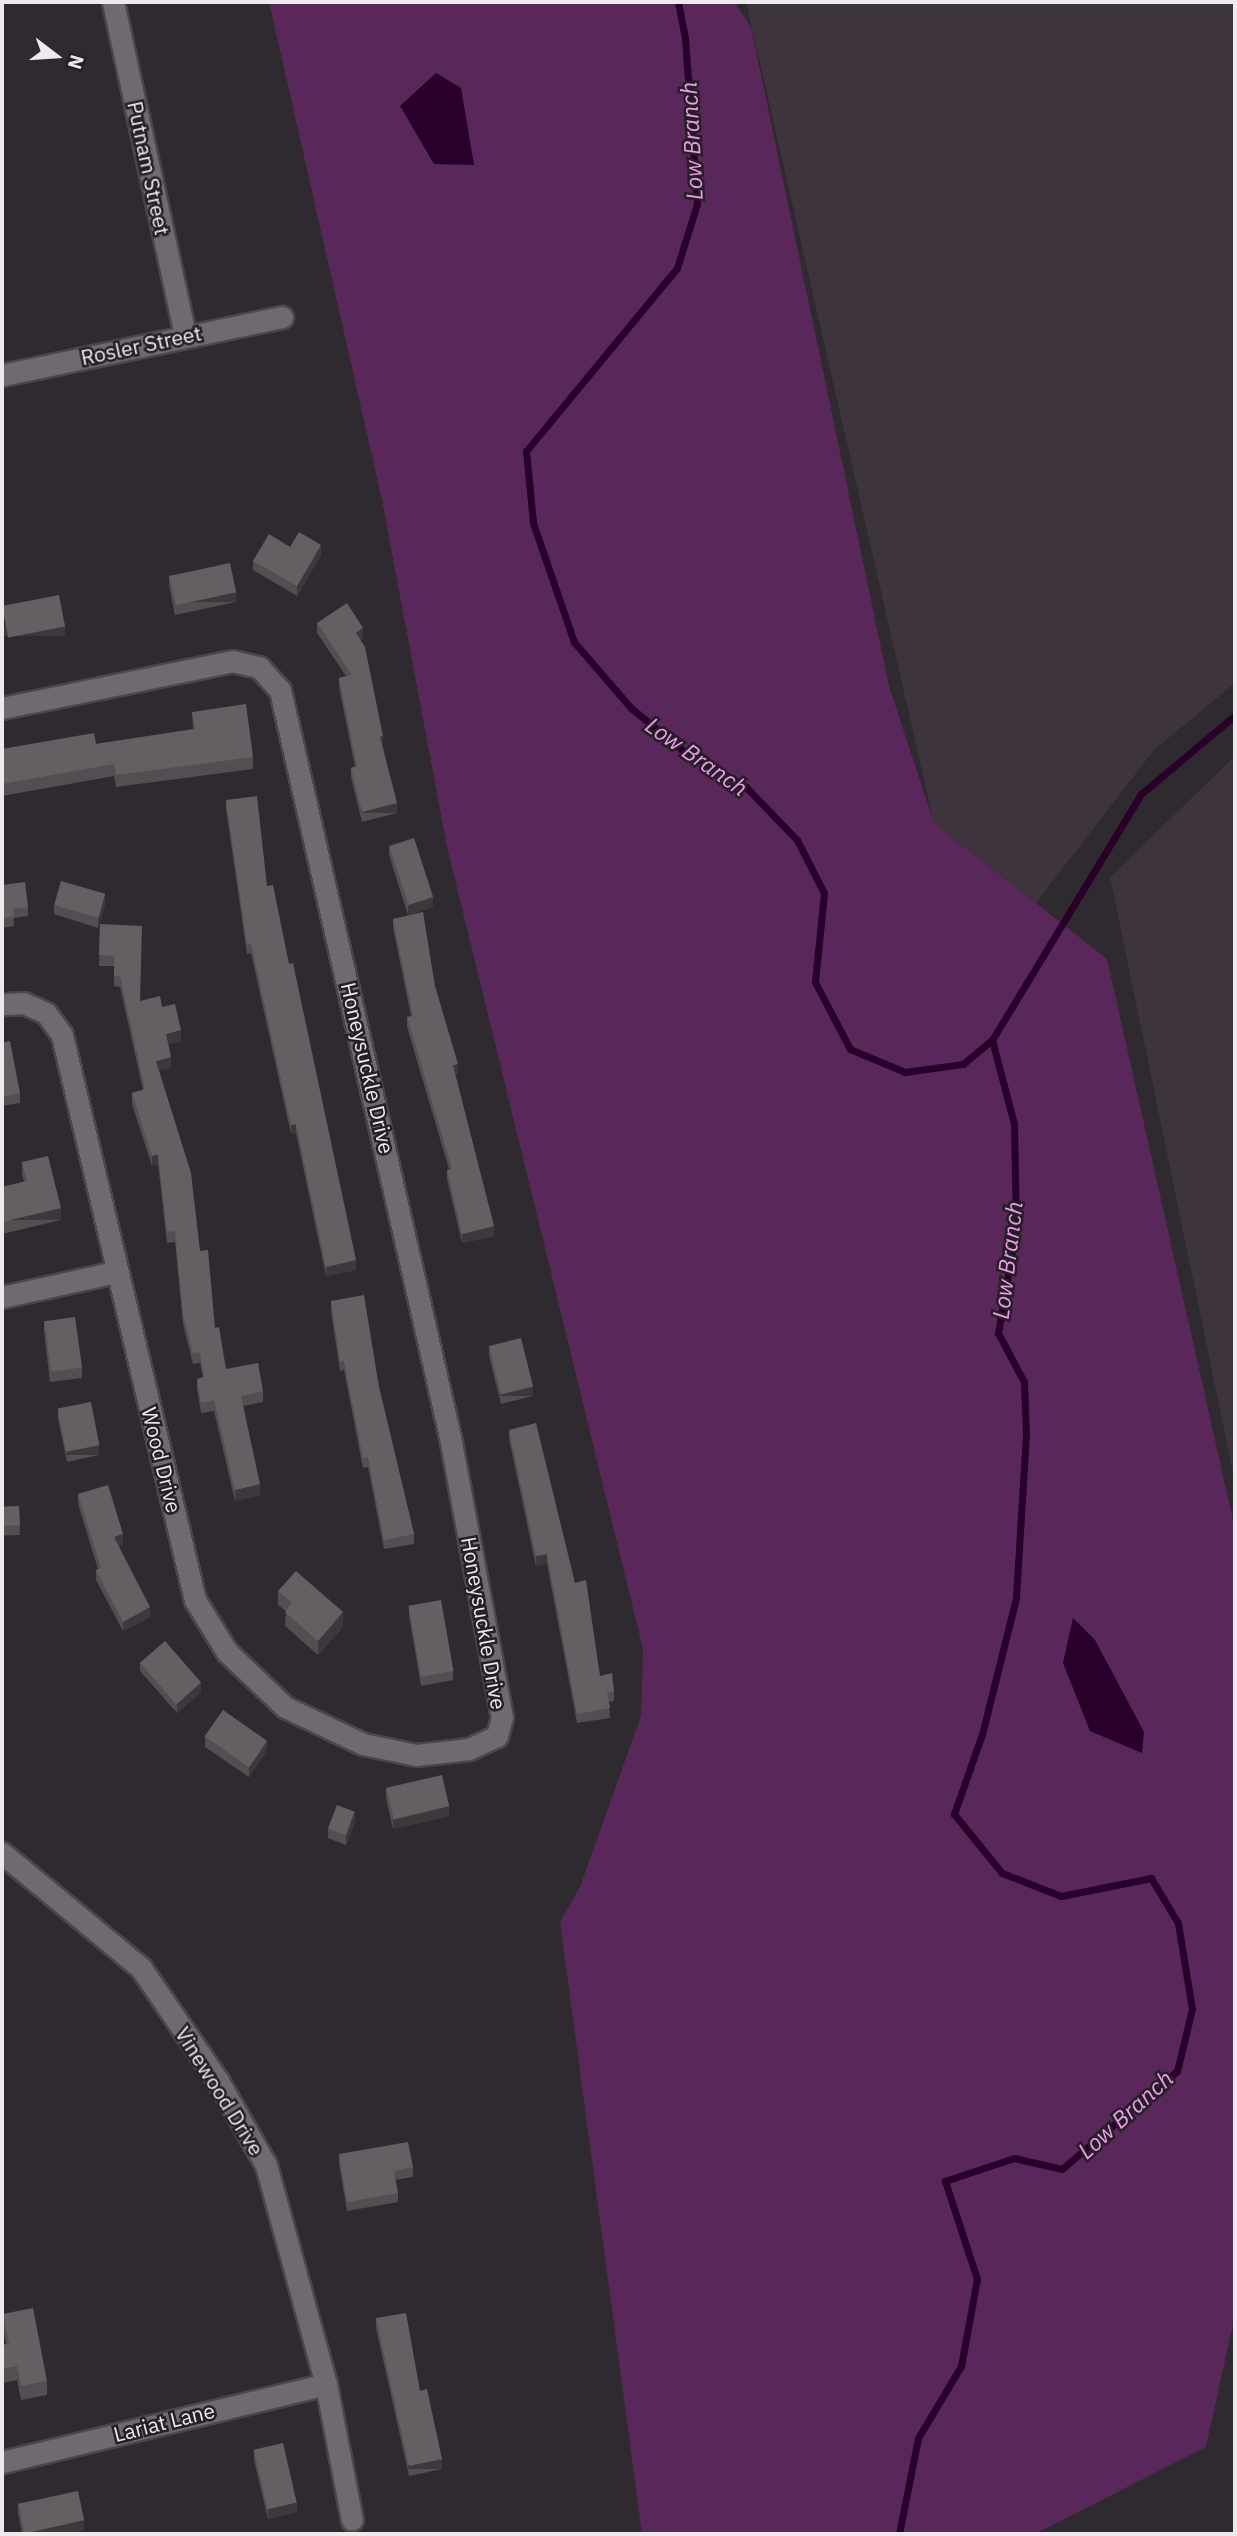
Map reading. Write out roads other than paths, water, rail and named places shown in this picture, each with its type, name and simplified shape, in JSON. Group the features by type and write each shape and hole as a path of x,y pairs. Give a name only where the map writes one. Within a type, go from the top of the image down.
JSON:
{"street":[{"name":"Putnam Street","path":"113,2 185,335"},
{"name":"Rosler Street","path":"2,375 282,317"},
{"name":"Honeysuckle Drive","path":"2,708 232,661 259,667 280,690 450,1437 502,1717 497,1736"},
{"name":"Wood Drive","path":"2,1004 24,1003 46,1013 62,1035 195,1600 227,1652 285,1707 363,1744 416,1755 469,1749 497,1736"},
{"path":"2,1297 116,1272"},
{"name":"Vinewood Drive","path":"2,1853 141,1968 218,2081 265,2165 326,2384 352,2520"},
{"name":"Lariat Lane","path":"2,2462 326,2384"}],"waterway":[{"name":"Low Branch","path":"678,2 685,38 697,204 677,268 526,451 533,523 574,642 631,708 681,749 746,787 797,840 824,893 815,982 850,1049 905,1072 963,1064 992,1040 1014,1124 1016,1228 998,1333 1024,1382 1026,1434 1016,1598 982,1734 954,1814 1002,1873 1061,1896 1151,1878 1178,1923 1192,2009 1177,2071 1062,2169 1014,2158 945,2181 977,2279 961,2366 918,2438 899,2534"},
{"path":"992,1040 1141,794 1235,715"}]}
